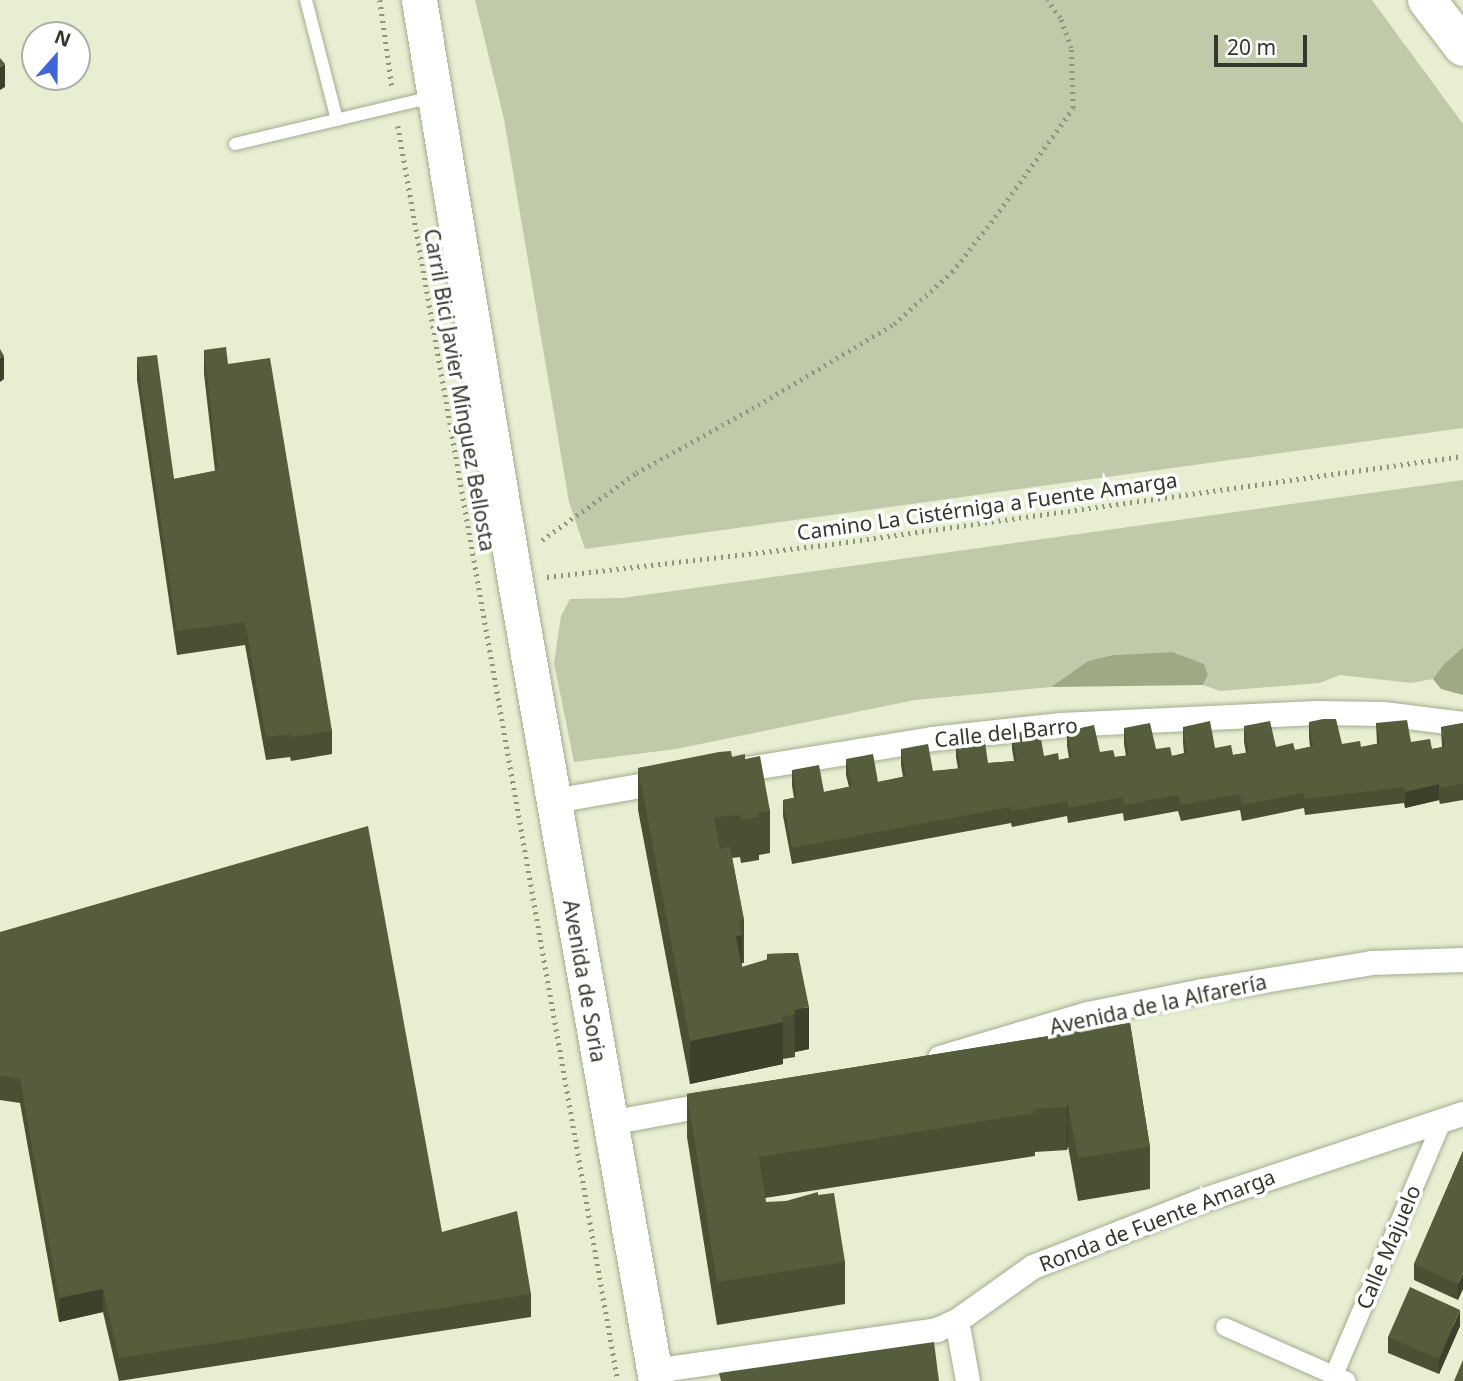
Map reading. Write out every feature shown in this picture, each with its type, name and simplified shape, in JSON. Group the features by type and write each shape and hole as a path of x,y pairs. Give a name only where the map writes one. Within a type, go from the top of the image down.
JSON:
{"highway":[{"path":"1427,0 1463,47"}],"main road":[{"name":"Avenida de Soria","path":"419,0 513,570 655,1376"}],"street":[{"name":"Calle del Barro","path":"554,801 932,738 1061,725 1317,713 1384,715 1463,724"},
{"name":"Avenida de la Alfarería","path":"918,1064 1088,1014 1203,991 1372,963 1463,960"},
{"path":"610,1122 745,1098"},
{"name":"Ronda de Fuente Amarga","path":"655,1376 937,1330 957,1321 1032,1267 1201,1201 1453,1116"},
{"name":"Calle Majuelo","path":"1340,1378 1453,1116"},
{"path":"957,1321 968,1381"},
{"path":"1225,1327 1340,1378"}],"lane":[{"path":"306,0 337,120"},
{"path":"235,144 434,97"}],"path":[{"name":"Carril Bici Javier Mínguez Bellosta","path":"380,0 395,107 618,1381"},
{"path":"513,570 557,530 636,473 758,405 894,324 952,272 1073,108 1071,48 1060,18 1047,0"},
{"name":"Camino La Cistérniga a Fuente Amarga","path":"513,570 839,543 1463,456"}],"green space":[{"path":"475,0 1372,0 1463,124 1463,428 585,549 569,502 504,119"},
{"path":"1463,480 1463,647 1442,666 1433,679 1411,683 1340,675 1320,683 1220,691 1203,685 1208,675 1172,652 1113,655 1088,661 1051,687 915,700 676,749 574,762 554,663 561,616 570,599 623,598"},
{"path":"1463,647 1463,695 1441,689 1433,679 1442,666"},
{"path":"1172,652 1204,664 1208,675 1203,685 1051,687 1088,661 1113,655"}],"building":[{"path":"226,347 228,364 270,358 332,731 291,737 290,734 266,737 245,622 177,631 137,357 157,355 174,479 218,470 204,350"},
{"path":"1336,719 1342,744 1360,741 1361,747 1380,743 1376,723 1407,720 1411,742 1430,739 1432,749 1445,747 1441,727 1463,723 1463,784 1440,788 1439,784 1405,792 1404,787 1305,799 1304,793 1242,805 1240,794 1181,805 1178,795 1124,805 1123,797 1068,808 1067,801 1012,811 1011,807 792,848 783,800 797,797 792,770 819,765 824,792 852,786 846,759 873,754 878,782 906,776 901,749 928,744 933,771 961,768 956,741 984,735 988,763 1017,761 1012,734 1039,728 1044,756 1058,753 1059,760 1072,757 1067,731 1094,725 1100,752 1113,750 1115,757 1129,755 1124,728 1150,723 1156,749 1170,747 1172,756 1187,753 1183,727 1210,721 1215,748 1231,745 1233,755 1249,752 1244,726 1270,721 1276,747 1293,743 1295,750 1313,746 1309,722"},
{"path":"731,751 732,757 745,754 745,759 760,756 770,811 758,813 759,817 741,820 740,815 714,817 720,849 730,846 744,920 739,921 742,935 736,936 742,967 768,959 767,954 798,953 809,1007 794,1010 795,1014 782,1017 783,1022 690,1041 638,768"},
{"path":"368,826 442,1232 517,1211 531,1294 119,1358 103,1289 59,1298 20,1079 0,1076 0,932"},
{"path":"1130,1023 1150,1147 1078,1158 1068,1104 1067,1107 1034,1109 1035,1113 760,1157 758,1154 766,1202 786,1201 818,1192 818,1195 834,1193 845,1262 717,1282 687,1094"},
{"path":"1463,1151 1463,1273 1458,1284 1414,1264"},
{"path":"1410,1287 1460,1310 1439,1359 1388,1337"},
{"path":"934,1342 939,1381 721,1381 719,1373"},
{"path":"1463,1360 1463,1381 1454,1381"}]}
